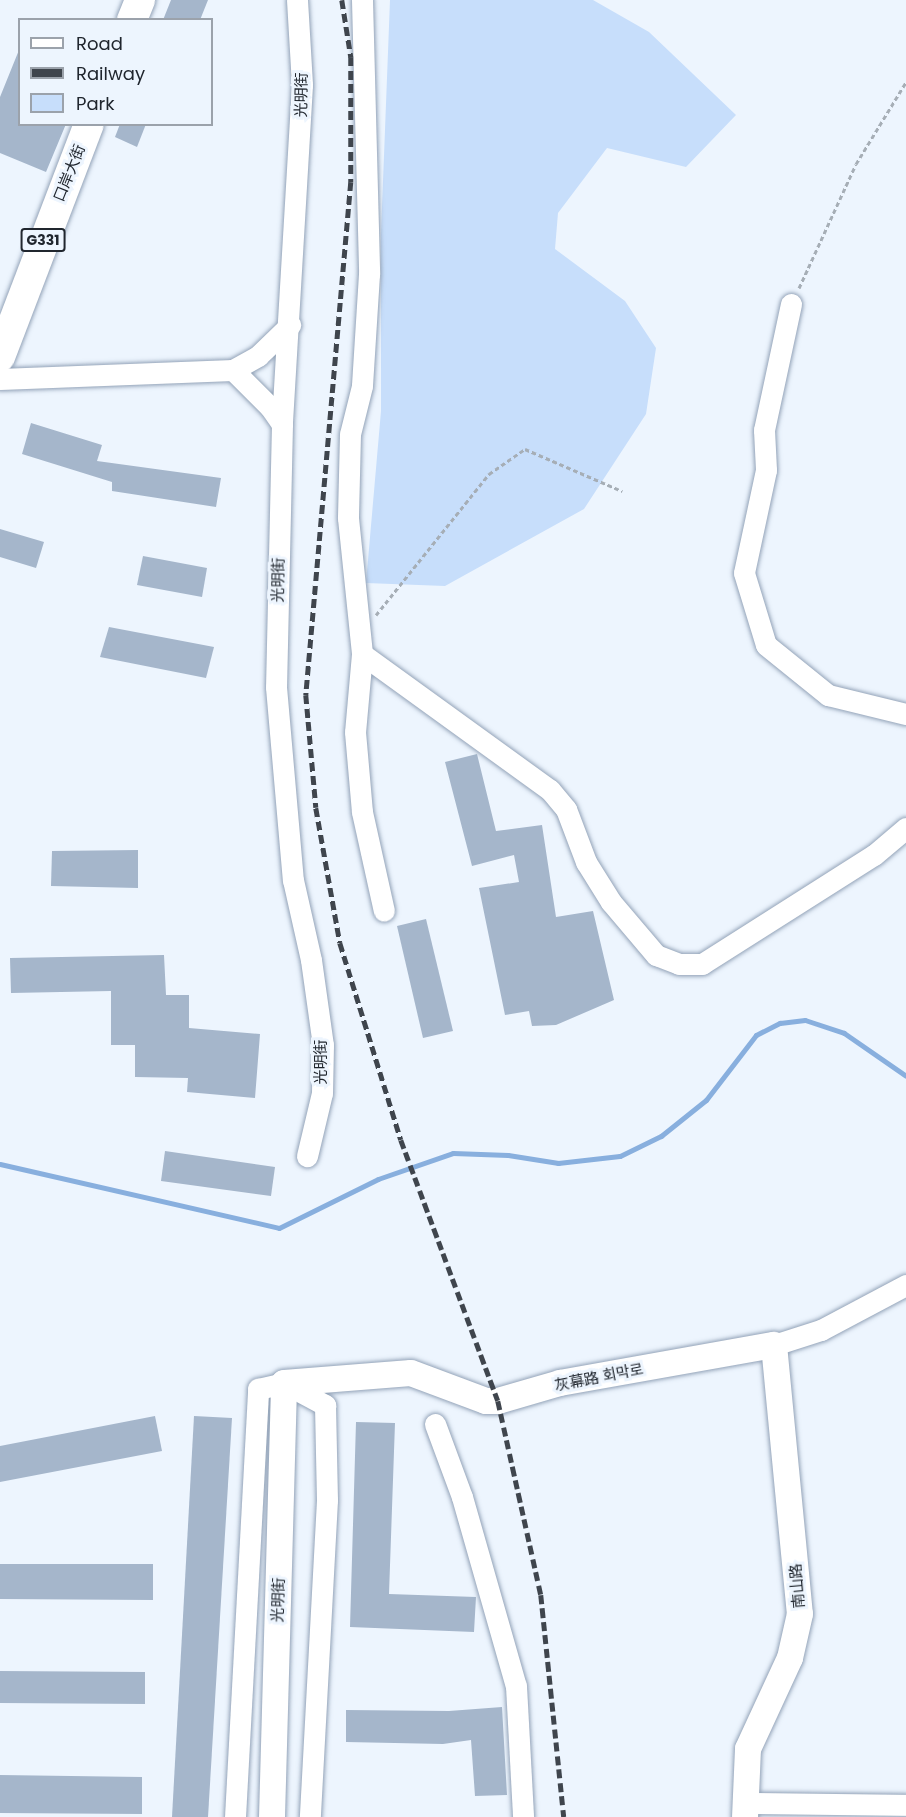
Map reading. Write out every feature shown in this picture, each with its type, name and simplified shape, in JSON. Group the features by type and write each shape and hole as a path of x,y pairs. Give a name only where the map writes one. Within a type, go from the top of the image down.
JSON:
{"highway":[{"path":"133,18 140,0"},
{"name":"口岸大街","path":"0,357 88,126"}],"main road":[{"name":"灰幕路 회막로","path":"284,1383 411,1373 486,1401 498,1401 560,1383 774,1345"},
{"name":"南山路","path":"745,1810 748,1749 790,1658 800,1614 774,1345"},
{"name":"光明街","path":"272,1817 284,1383"}],"street":[{"name":"光明街","path":"297,0 302,85 290,325 282,424 276,687 293,880 311,960 323,1045 321,1093 307,1156"},
{"path":"362,0 369,274 362,386 350,434 348,518 361,645 355,732 361,801 384,911"},
{"path":"791,304 764,430 766,470 744,573 766,645 828,694 906,714"},
{"path":"0,379 233,370 258,356 290,325"},
{"path":"233,370 270,407 282,424"},
{"path":"361,645 550,790 566,809 586,862 611,902 656,955 679,964 702,964 874,855 906,828"},
{"name":"灰幕路 회막로","path":"774,1345 821,1330 879,1302 906,1285"},
{"path":"879,1302 906,1304"},
{"path":"236,1817 258,1389 284,1383 325,1405 327,1500 310,1817"},
{"path":"435,1424 462,1497 516,1686 522,1817"},
{"path":"745,1810 906,1805"}],"path":[{"path":"791,304 856,164 906,82"},
{"path":"361,645 489,474 525,448 622,491"}],"green space":[{"path":"390,0 593,0 649,32 736,115 686,167 607,148 558,213 555,249 625,301 656,348 646,414 584,509 445,586 366,583 381,411 381,233"}],"building":[{"path":"171,0 208,0 201,18 164,18"},
{"path":"18,52 18,126 65,126 46,172 0,153 0,97"},
{"path":"119,126 145,126 137,147 115,137"},
{"path":"31,423 102,445 97,461 221,478 216,507 112,491 112,482 22,454"},
{"path":"0,529 44,542 36,568 0,557"},
{"path":"143,556 207,568 202,597 137,585"},
{"path":"109,627 214,647 206,678 100,657"},
{"path":"477,754 496,831 542,825 556,917 593,911 614,1000 556,1025 532,1026 529,1011 505,1015 479,888 519,882 514,855 472,866 445,762"},
{"path":"138,850 138,888 51,886 52,851"},
{"path":"426,919 453,1031 423,1038 397,926"},
{"path":"164,955 166,995 189,995 189,1028 260,1034 255,1098 187,1092 188,1078 135,1077 135,1045 111,1045 111,991 11,993 10,958"},
{"path":"165,1151 275,1167 271,1196 161,1181"},
{"path":"155,1416 162,1451 0,1482 0,1446"},
{"path":"194,1416 232,1418 208,1817 172,1817"},
{"path":"356,1422 395,1423 389,1594 476,1597 474,1632 350,1627"},
{"path":"0,1564 153,1564 153,1600 0,1599"},
{"path":"0,1671 145,1672 145,1704 0,1703"},
{"path":"502,1707 507,1795 475,1796 471,1740 443,1744 346,1742 346,1710 449,1711"},
{"path":"0,1775 142,1777 142,1814 0,1813"}],"waterway":[{"path":"0,1164 279,1228 378,1179 453,1153 508,1155 558,1163 620,1156 661,1136 706,1100 756,1035 780,1023 805,1020 844,1033 906,1076"}],"railway":[{"path":"342,0 351,57 351,182 306,695 316,808 340,943 401,1140 498,1401 541,1595 564,1817"}]}
